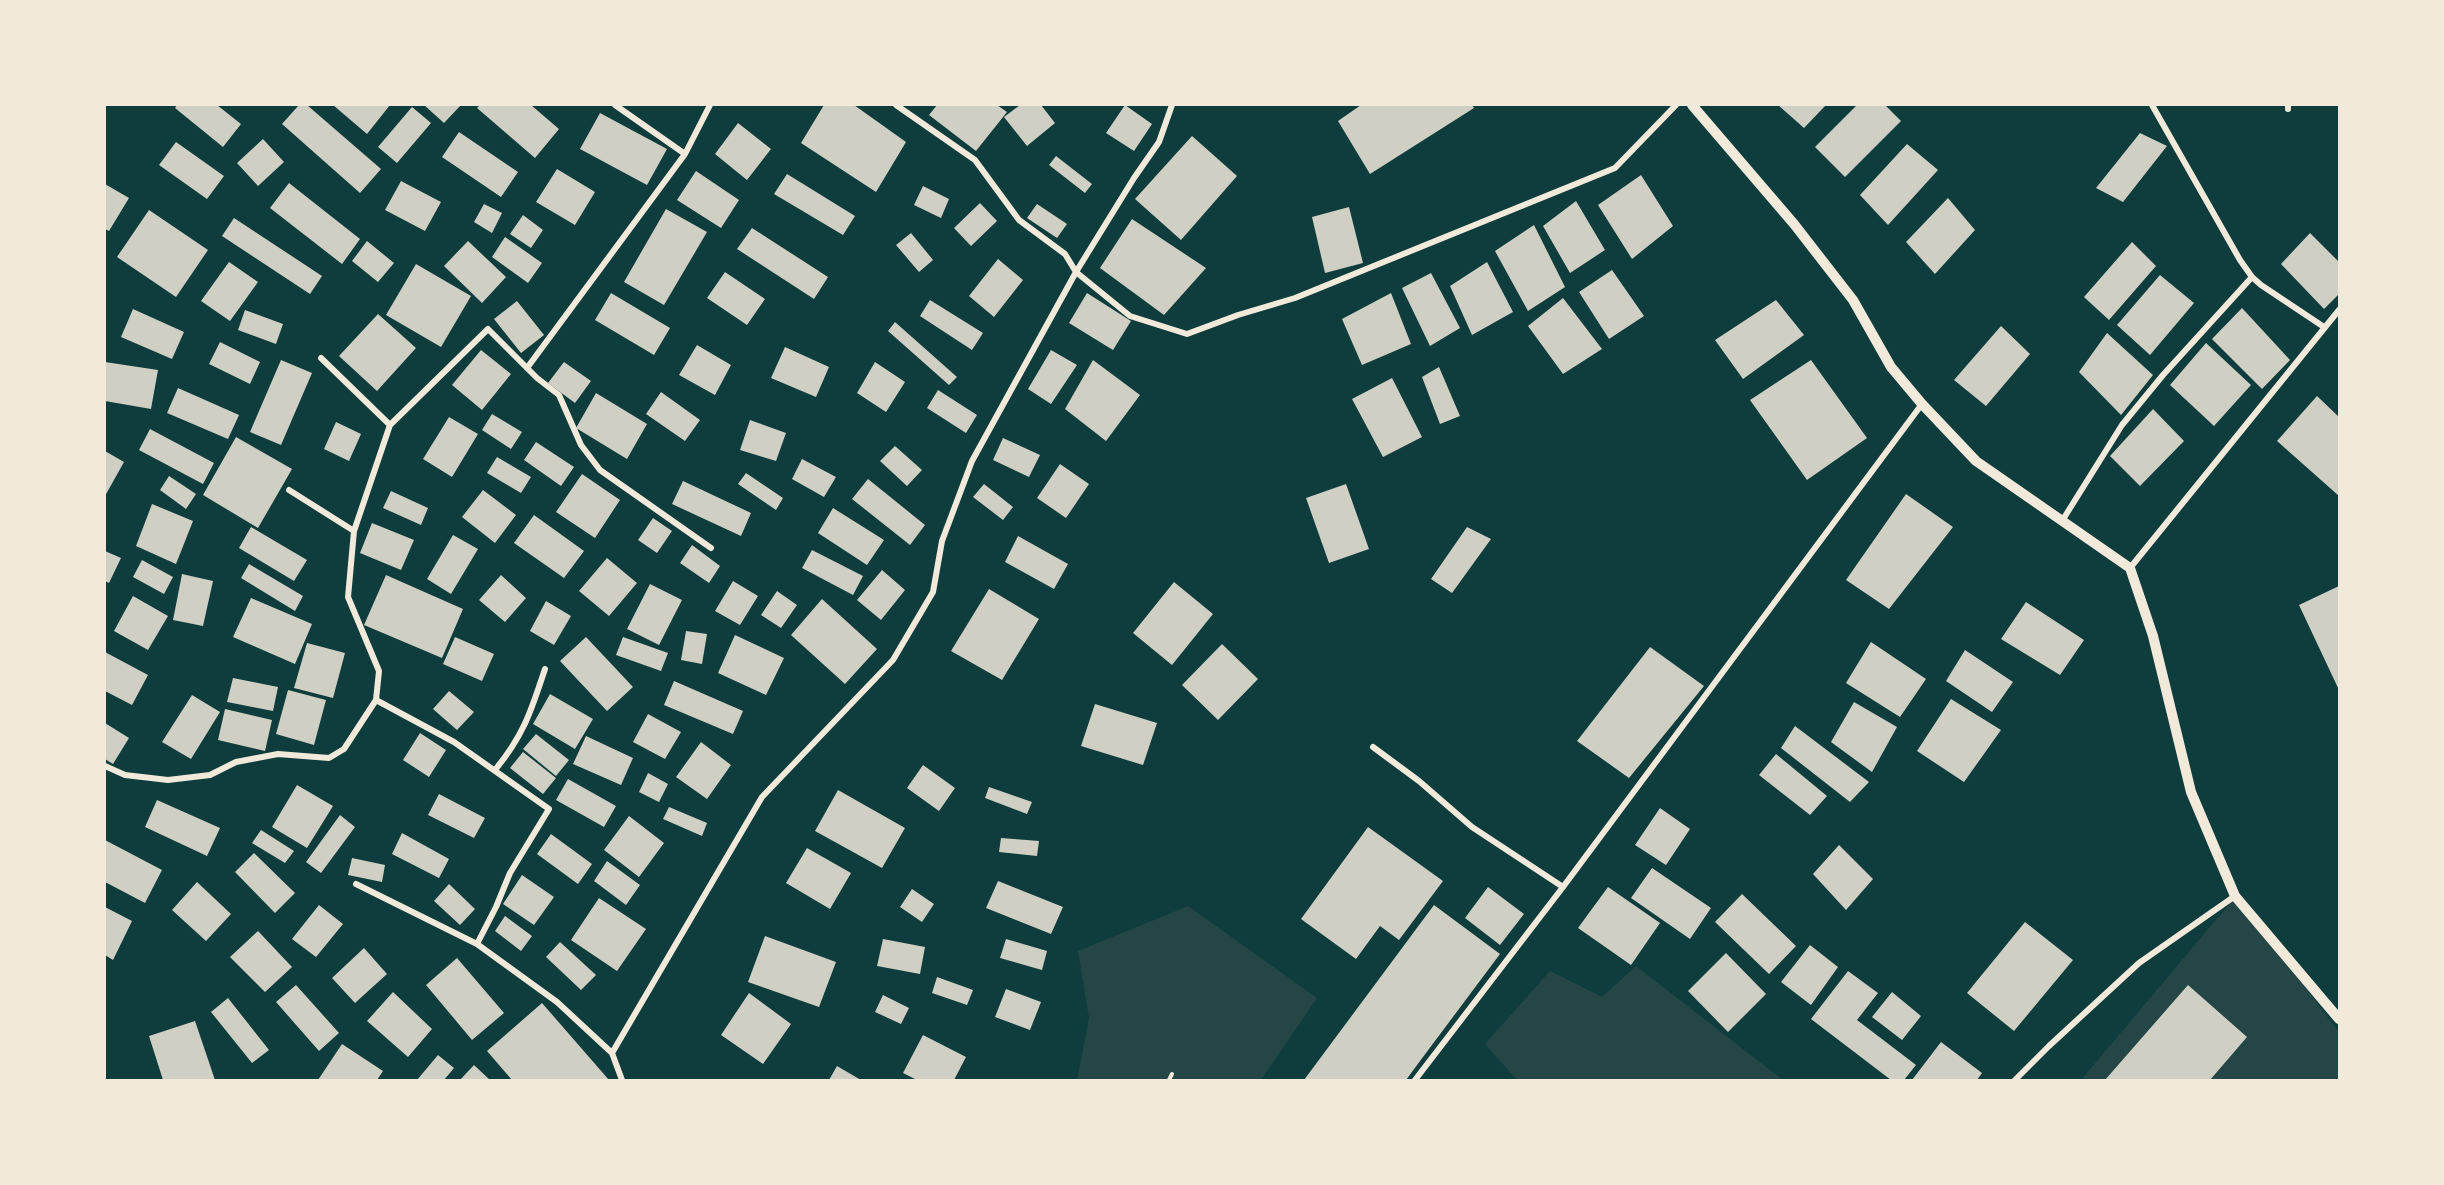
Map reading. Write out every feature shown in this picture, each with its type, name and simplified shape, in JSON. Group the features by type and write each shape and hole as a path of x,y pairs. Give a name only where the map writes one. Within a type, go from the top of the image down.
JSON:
{"street":[{"path":"615,105 685,154"},
{"path":"527,368 685,154 710,105"},
{"path":"896,105 975,160 1019,220 1065,254 1076,272 1130,316 1187,334 1238,315 1295,298 1615,168 1676,105"},
{"path":"612,1053 762,797 893,660 933,592 942,541 972,461 1076,272 1159,142 1172,105"},
{"path":"1692,105 1794,224 1854,300 1891,367 1922,404 1976,461 2130,568 2153,636 2191,792 2235,896 2339,1019"},
{"path":"2152,105 2234,250 2252,277 2324,327"},
{"path":"2062,521 2122,425 2163,375 2252,277"},
{"path":"2130,568 2339,310"},
{"path":"105,766 125,775 168,780 210,775 236,762 278,754 328,758 344,749 376,700 378,671 348,597 354,531 390,425 484,331 492,331 527,368 559,395 581,445 600,470 711,549"},
{"path":"321,358 390,425"},
{"path":"1415,1080 1563,887 1922,404"},
{"path":"289,490 354,531"},
{"path":"495,770 510,752 526,723 545,669"},
{"path":"376,700 454,742 549,808 510,873 477,944"},
{"path":"1373,747 1419,781 1472,827 1563,887"},
{"path":"356,884 477,944 557,1002 612,1053 622,1080"},
{"path":"2014,1080 2139,963 2235,896"}],"path":[{"path":"1169,1080 1172,1074"}],"shaded area":[{"path":"2236,896 2339,1032 2339,1080 2081,1080"},
{"path":"1188,906 1317,998 1261,1080 1077,1080 1089,1018 1078,951"},
{"path":"1636,966 1783,1080 1517,1080 1485,1044 1550,971 1602,997"}],"building":[{"path":"177,105 217,105 241,124 223,147 175,108"},
{"path":"299,105 307,105 381,169 360,193 282,124"},
{"path":"333,105 390,105 367,134"},
{"path":"424,105 461,105 444,123"},
{"path":"480,105 531,105 559,129 535,158 477,108"},
{"path":"824,105 854,105 906,142 876,192 801,143"},
{"path":"937,105 997,105 1007,112 976,151 929,115"},
{"path":"1020,105 1041,105 1055,123 1027,146 1004,117"},
{"path":"1125,105 1152,124 1134,151 1106,133"},
{"path":"1361,105 1472,105 1474,108 1370,174 1338,121"},
{"path":"1778,105 1826,105 1804,128"},
{"path":"1857,105 1885,105 1901,121 1845,177 1815,147"},
{"path":"412,107 431,123 397,163 378,147"},
{"path":"600,113 667,149 647,185 580,149"},
{"path":"738,123 771,149 747,180 715,154"},
{"path":"459,132 518,172 501,197 442,157"},
{"path":"2140,133 2167,146 2123,202 2096,188"},
{"path":"1192,136 1237,176 1181,240 1135,199"},
{"path":"263,139 284,162 258,186 237,163"},
{"path":"176,142 224,176 207,199 159,165"},
{"path":"1907,144 1938,170 1888,225 1860,195"},
{"path":"1056,156 1092,184 1085,193 1049,165"},
{"path":"557,169 595,192 575,225 536,202"},
{"path":"696,171 739,200 721,228 677,200"},
{"path":"787,174 855,216 843,235 774,194"},
{"path":"1641,175 1673,226 1632,259 1598,205"},
{"path":"401,181 441,202 425,231 385,210"},
{"path":"289,183 360,239 342,264 270,208"},
{"path":"105,184 129,198 109,231 105,229"},
{"path":"923,186 949,199 941,218 914,205"},
{"path":"1948,198 1975,230 1935,274 1906,242"},
{"path":"1576,201 1605,250 1570,273 1543,226"},
{"path":"980,203 997,221 971,246 954,228"},
{"path":"484,204 502,213 492,233 474,222"},
{"path":"1037,204 1067,224 1057,238 1027,218"},
{"path":"1349,207 1363,263 1325,273 1312,217"},
{"path":"666,209 707,232 664,305 624,282"},
{"path":"149,210 208,250 176,297 117,257"},
{"path":"523,215 543,230 531,248 510,234"},
{"path":"234,218 322,276 310,294 222,236"},
{"path":"1132,219 1206,268 1164,315 1100,268"},
{"path":"1534,225 1565,287 1528,311 1495,251"},
{"path":"752,228 828,277 814,299 737,249"},
{"path":"911,233 933,260 919,272 896,245"},
{"path":"2310,233 2339,262 2339,294 2324,309 2281,264"},
{"path":"505,237 542,263 528,283 492,257"},
{"path":"367,241 394,263 378,282 352,261"},
{"path":"468,241 506,277 482,303 444,266"},
{"path":"2132,242 2156,266 2109,320 2084,297"},
{"path":"998,259 1023,280 994,317 969,296"},
{"path":"229,262 258,282 230,321 201,301"},
{"path":"1487,262 1513,312 1472,335 1450,286"},
{"path":"416,264 471,296 441,347 386,315"},
{"path":"1612,270 1644,316 1609,339 1579,292"},
{"path":"725,272 765,299 747,325 707,298"},
{"path":"1431,273 1460,328 1430,346 1402,288"},
{"path":"2160,275 2194,303 2150,355 2117,325"},
{"path":"611,293 670,328 654,355 595,320"},
{"path":"1087,293 1131,321 1113,350 1069,323"},
{"path":"1391,293 1411,344 1362,365 1342,319"},
{"path":"1563,298 1602,349 1563,374 1528,326"},
{"path":"930,300 983,333 972,350 920,316"},
{"path":"1776,300 1804,335 1743,379 1715,340"},
{"path":"517,301 544,335 521,353 494,319"},
{"path":"2242,308 2290,360 2262,389 2212,339"},
{"path":"133,309 184,332 172,359 121,337"},
{"path":"245,310 283,324 276,344 238,330"},
{"path":"378,314 416,348 377,391 339,356"},
{"path":"895,322 957,377 949,385 888,331"},
{"path":"2001,326 2030,354 1986,406 1954,380"},
{"path":"2107,333 2153,375 2121,415 2079,372"},
{"path":"220,342 260,362 250,384 209,364"},
{"path":"2206,343 2251,385 2214,426 2170,385"},
{"path":"697,345 731,365 715,395 679,375"},
{"path":"785,347 829,367 816,397 771,378"},
{"path":"481,350 511,374 482,410 452,385"},
{"path":"1051,350 1077,365 1051,404 1028,389"},
{"path":"281,360 312,373 281,445 250,432"},
{"path":"1093,360 1140,395 1106,441 1065,409"},
{"path":"1811,360 1867,438 1807,480 1750,400"},
{"path":"105,362 158,370 151,409 105,401"},
{"path":"564,362 591,381 575,403 548,383"},
{"path":"875,362 905,382 886,412 857,393"},
{"path":"1439,367 1460,416 1440,424 1422,377"},
{"path":"1392,378 1422,437 1383,457 1352,399"},
{"path":"178,388 239,415 228,439 167,413"},
{"path":"938,390 977,415 966,433 927,408"},
{"path":"661,392 700,420 685,441 646,414"},
{"path":"596,393 647,424 627,459 576,428"},
{"path":"2317,396 2339,417 2339,496 2277,441"},
{"path":"2153,409 2184,441 2140,486 2110,456"},
{"path":"492,414 522,432 511,449 482,430"},
{"path":"449,417 478,434 452,477 423,459"},
{"path":"750,420 786,433 776,461 740,450"},
{"path":"336,422 361,434 349,461 324,449"},
{"path":"150,429 214,463 203,484 139,450"},
{"path":"236,437 292,469 258,528 203,495"},
{"path":"1003,438 1040,455 1029,477 993,460"},
{"path":"536,442 574,467 561,486 524,460"},
{"path":"895,446 922,470 907,486 880,461"},
{"path":"105,451 124,462 105,496"},
{"path":"497,457 531,477 521,493 487,473"},
{"path":"802,459 836,477 824,497 792,479"},
{"path":"1060,464 1089,484 1066,518 1037,498"},
{"path":"746,473 783,498 776,510 738,484"},
{"path":"582,474 620,500 595,538 556,512"},
{"path":"169,476 196,494 186,509 160,490"},
{"path":"868,479 925,525 910,545 852,499"},
{"path":"683,481 751,513 741,536 672,504"},
{"path":"984,484 1013,507 1003,520 973,497"},
{"path":"1346,484 1369,549 1329,563 1306,498"},
{"path":"483,490 516,515 495,543 462,517"},
{"path":"391,491 428,508 421,525 383,508"},
{"path":"1906,494 1953,527 1889,609 1846,580"},
{"path":"152,504 193,521 176,564 136,546"},
{"path":"833,508 884,540 867,565 818,533"},
{"path":"534,515 584,551 564,578 514,543"},
{"path":"653,518 672,531 657,553 638,540"},
{"path":"372,523 414,540 401,570 360,553"},
{"path":"251,527 307,560 294,581 239,548"},
{"path":"1467,527 1491,539 1452,593 1431,579"},
{"path":"453,535 478,549 451,594 427,579"},
{"path":"1018,536 1068,564 1054,589 1005,562"},
{"path":"692,545 720,566 709,583 680,563"},
{"path":"812,550 863,576 853,595 802,568"},
{"path":"105,551 121,558 109,583 105,581"},
{"path":"607,558 637,583 609,616 579,591"},
{"path":"142,560 173,577 164,594 133,577"},
{"path":"249,564 303,596 295,611 241,578"},
{"path":"882,570 905,590 881,620 857,600"},
{"path":"182,574 213,581 203,626 173,620"},
{"path":"386,575 463,609 442,658 364,625"},
{"path":"501,575 526,598 505,622 479,600"},
{"path":"733,581 758,596 740,625 715,611"},
{"path":"1174,582 1213,614 1172,665 1133,633"},
{"path":"650,584 682,600 659,645 627,629"},
{"path":"2339,586 2339,690 2299,605"},
{"path":"989,589 1039,619 1002,680 951,651"},
{"path":"777,591 797,605 781,628 761,615"},
{"path":"133,596 168,616 148,650 114,631"},
{"path":"251,598 312,624 295,664 233,637"},
{"path":"822,599 877,649 845,684 791,635"},
{"path":"546,601 571,616 554,645 530,631"},
{"path":"2026,602 2084,640 2060,675 2001,639"},
{"path":"686,631 707,634 702,664 681,660"},
{"path":"735,635 784,658 766,695 718,673"},
{"path":"455,637 494,654 482,681 443,664"},
{"path":"586,637 633,687 607,711 560,661"},
{"path":"623,637 668,653 661,671 616,655"},
{"path":"1871,642 1926,679 1900,717 1846,683"},
{"path":"307,643 345,653 333,698 294,688"},
{"path":"1222,644 1258,679 1218,720 1182,685"},
{"path":"1650,647 1704,686 1629,778 1577,741"},
{"path":"1965,650 2013,682 1992,712 1946,681"},
{"path":"105,652 148,675 132,705 105,691"},
{"path":"233,678 278,687 273,711 227,702"},
{"path":"674,681 743,711 733,734 664,705"},
{"path":"288,690 326,700 314,745 276,734"},
{"path":"449,691 474,712 457,730 433,709"},
{"path":"550,694 593,719 575,749 533,724"},
{"path":"192,695 220,712 191,759 162,742"},
{"path":"1951,699 2001,730 1964,782 1917,751"},
{"path":"1854,702 1897,727 1872,772 1831,742"},
{"path":"1095,704 1157,723 1143,765 1081,746"},
{"path":"225,709 272,720 265,751 218,740"},
{"path":"648,714 681,732 665,759 633,742"},
{"path":"105,723 129,738 113,764 105,759"},
{"path":"1795,726 1869,782 1850,802 1781,748"},
{"path":"420,733 446,750 429,777 403,760"},
{"path":"536,734 569,760 556,776 523,749"},
{"path":"586,736 633,758 621,785 573,764"},
{"path":"701,742 731,765 707,799 676,777"},
{"path":"523,752 556,778 543,794 510,768"},
{"path":"1776,754 1827,796 1810,815 1759,775"},
{"path":"923,765 955,788 939,811 907,788"},
{"path":"648,773 668,784 659,802 639,792"},
{"path":"568,779 616,806 604,827 556,800"},
{"path":"297,785 333,806 307,848 272,827"},
{"path":"989,787 1032,802 1027,814 985,798"},
{"path":"838,790 905,828 882,868 815,831"},
{"path":"439,794 485,818 474,838 428,815"},
{"path":"157,800 220,828 207,856 145,827"},
{"path":"669,807 707,823 702,836 663,819"},
{"path":"1660,808 1690,829 1666,865 1635,845"},
{"path":"340,815 355,827 321,873 306,862"},
{"path":"629,816 664,843 639,877 604,850"},
{"path":"1368,827 1443,881 1399,940 1380,926 1356,959 1301,919"},
{"path":"261,830 294,851 285,863 252,843"},
{"path":"402,833 449,859 439,878 392,854"},
{"path":"551,834 592,864 578,884 537,854"},
{"path":"1001,838 1039,841 1037,856 999,852"},
{"path":"105,840 162,870 145,903 105,882"},
{"path":"1839,845 1873,879 1846,910 1813,874"},
{"path":"807,848 851,873 830,909 786,883"},
{"path":"254,853 295,893 275,913 235,872"},
{"path":"352,858 385,865 382,882 348,875"},
{"path":"607,861 640,885 626,905 594,881"},
{"path":"1652,868 1711,908 1690,939 1631,898"},
{"path":"522,875 554,897 534,925 503,904"},
{"path":"998,881 1063,907 1051,934 986,908"},
{"path":"197,882 231,914 206,941 172,910"},
{"path":"449,884 475,909 460,925 434,901"},
{"path":"1488,887 1524,914 1500,945 1465,918"},
{"path":"1608,887 1660,923 1631,965 1578,928"},
{"path":"912,889 934,904 922,922 900,907"},
{"path":"1742,894 1796,946 1769,974 1715,922"},
{"path":"599,898 646,929 617,971 571,940"},
{"path":"319,905 343,924 316,957 292,939"},
{"path":"1434,905 1500,954 1406,1080 1304,1080"},
{"path":"105,907 132,921 113,960 105,955"},
{"path":"505,916 532,936 521,951 495,931"},
{"path":"2025,922 2073,960 2014,1031 1967,993"},
{"path":"258,931 292,967 265,992 230,957"},
{"path":"765,936 836,962 819,1007 748,982"},
{"path":"883,939 925,947 920,974 877,966"},
{"path":"1006,939 1047,951 1042,970 1000,958"},
{"path":"560,942 596,975 581,990 546,957"},
{"path":"1810,945 1838,967 1811,1005 1781,982"},
{"path":"364,948 387,974 355,1003 332,978"},
{"path":"1726,953 1766,994 1728,1032 1688,991"},
{"path":"457,958 504,1013 472,1040 426,985"},
{"path":"1848,971 1878,993 1857,1020 1916,1065 1904,1080 1891,1080 1811,1019"},
{"path":"937,977 973,990 967,1005 932,993"},
{"path":"296,985 339,1033 319,1051 276,1002"},
{"path":"2188,985 2247,1037 2210,1080 2105,1080"},
{"path":"1006,989 1041,1002 1030,1030 995,1017"},
{"path":"393,992 432,1029 408,1057 367,1021"},
{"path":"1892,992 1921,1016 1902,1040 1872,1017"},
{"path":"749,993 791,1024 763,1064 721,1035"},
{"path":"883,995 909,1008 901,1024 875,1012"},
{"path":"228,998 269,1050 252,1063 211,1012"},
{"path":"542,1003 609,1080 512,1080 487,1051"},
{"path":"195,1021 215,1080 163,1080 149,1036"},
{"path":"923,1035 966,1057 954,1080 917,1080 903,1073"},
{"path":"1941,1042 1982,1073 1977,1080 1912,1080"},
{"path":"342,1044 383,1071 377,1080 318,1080"},
{"path":"438,1055 454,1068 444,1080 417,1080"},
{"path":"474,1065 490,1080 460,1080"},
{"path":"837,1066 861,1080 829,1080"}]}
